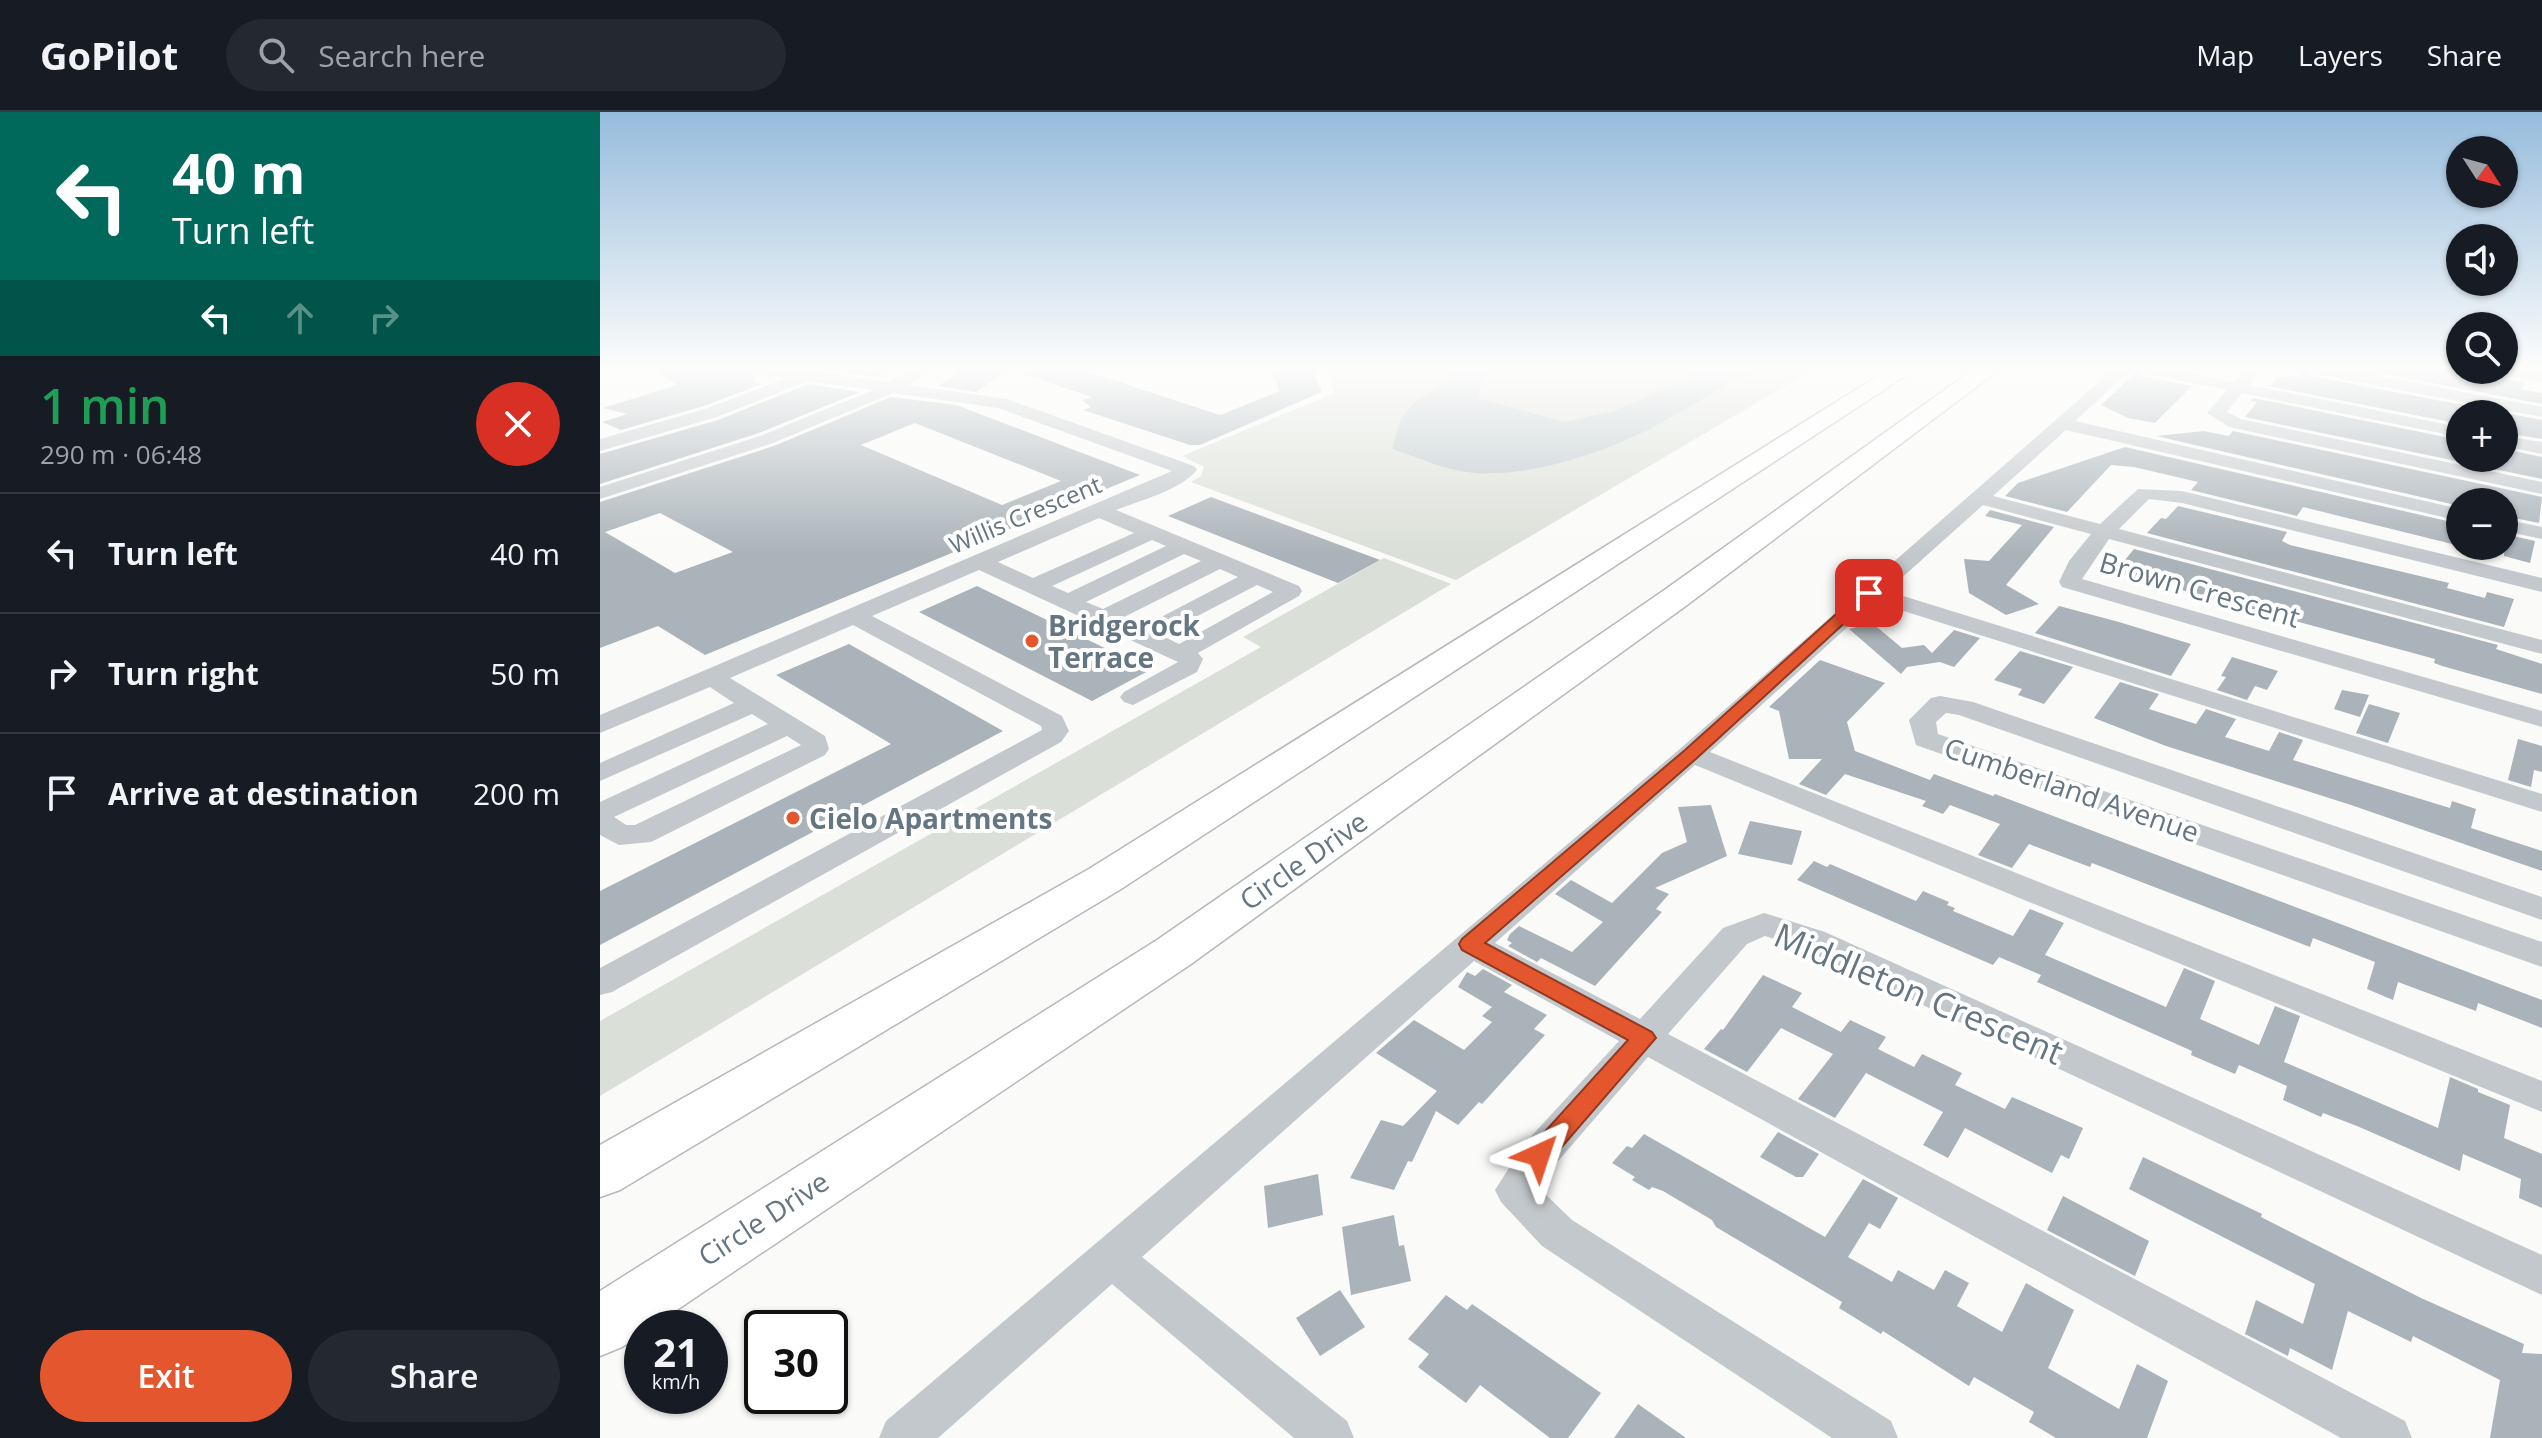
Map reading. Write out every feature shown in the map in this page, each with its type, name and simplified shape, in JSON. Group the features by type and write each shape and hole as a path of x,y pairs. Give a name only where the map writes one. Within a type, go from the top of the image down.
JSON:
{"highway":[{"path":"600,1173 1105,879 1808,431"},
{"name":"Circle Drive","path":"600,1326 1174,952 1675,598 1904,431"},
{"path":"600,1165 789,1064"},
{"path":"600,1334 897,1130"}],"street":[{"path":"600,447 653,431"},
{"path":"600,493 793,431"},
{"name":"Willis Crescent","path":"600,725 1100,511 1185,474 1187,470 1083,431"},
{"path":"903,1438 1691,754 2055,431"},
{"path":"2093,431 2446,512"},
{"path":"2272,431 2542,488"},
{"path":"2518,444 2542,448"},
{"path":"600,447 653,476"},
{"name":"Brown Crescent","path":"2542,585 2182,497 2145,493 2131,503 2078,565 2070,582 2542,719"},
{"path":"1978,498 2542,647"},
{"path":"1100,511 1291,591 1180,653"},
{"path":"2518,528 2542,533"},
{"path":"1034,586 1153,532"},
{"path":"1068,602 1185,545"},
{"path":"1104,618 1221,560"},
{"path":"980,562 1191,659 1188,667 1133,697"},
{"path":"1142,636 1258,575"},
{"path":"1869,593 2542,803"},
{"path":"600,983 1052,736 1056,731 1053,722 854,616"},
{"path":"600,821 619,835 640,835 815,749 815,742 711,677"},
{"path":"600,773 753,704"},
{"name":"Cumberland Avenue","path":"2542,909 1964,708 1940,704 1922,720 1926,739 2250,850 2542,955"},
{"path":"600,813 788,725"},
{"path":"1691,754 2542,1097"},
{"name":"Middleton Crescent","path":"1874,1438 1557,1233 1515,1190 1539,1155 1735,936 1764,924 1813,940 2542,1276"},
{"path":"1470,944 2388,1438"},
{"path":"1111,1257 1330,1438"}],"shaded area":[{"path":"1243,431 1709,431 1456,580 1191,482 1201,476 1204,467 1182,456"},
{"path":"1397,431 1645,431 1570,460 1499,473 1465,472 1393,449"},
{"path":"1384,558 1451,584 600,1096 600,1021 1261,647 1243,637"}],"building":[{"path":"680,431 764,431 600,484 600,454"},
{"path":"810,431 896,431 861,445 1002,505 1061,481 935,431 1024,431 1140,475 705,655 658,626 600,648 600,502 774,446","holes":["660,513 733,552 675,573 605,532"]},
{"path":"1147,431 1233,431 1200,445 1190,445"},
{"path":"2204,431 2229,436 2233,431 2500,488 2446,488 2446,503 2156,436"},
{"path":"2311,431 2415,431 2446,437 2446,459"},
{"path":"2518,431 2542,431 2542,439 2518,435"},
{"path":"2125,447 2446,521 2446,543 2303,507 2297,516 2191,490 2198,482 2134,467 2111,465 2067,512 2005,496 2018,483"},
{"path":"2518,452 2542,457 2542,479 2508,472 2518,472"},
{"path":"2518,492 2542,497 2539,523 2518,519"},
{"name":"Bridgerock Terrace","path":"1211,497 1380,560 1338,583 1168,516"},
{"path":"2178,506 2287,532 2282,541 2290,545 2449,583 2447,588 2485,598 2487,592 2514,599 2504,627 2147,533"},
{"path":"1990,510 2054,527 2006,585 2039,604 2006,615 1969,593 1964,559 1989,561 2022,525 1985,516"},
{"path":"2518,537 2535,541 2530,563 2518,560"},
{"path":"2134,549 2498,645 2496,649 2542,664 2542,694 2442,666 2434,663 2435,659 2115,572"},
{"name":"Bridgerock Terrace","path":"977,586 1150,670 1092,701 919,612"},
{"path":"2059,606 2191,644 2171,676 2035,633"},
{"path":"1872,623 1902,648 1924,645 1932,653 1954,630 1980,638 1954,667 1940,662 1907,667 1901,674 1849,629"},
{"name":"Cielo Apartments","path":"849,644 1003,731 600,945 600,891 891,744 776,675"},
{"path":"2020,651 2073,667 2044,704 2018,695 2022,689 1994,680"},
{"path":"2232,657 2278,671 2267,690 2255,686 2247,700 2217,690 2226,677 2221,676"},
{"path":"1820,660 1885,683 1847,722 1855,751 1930,780 1934,774 1993,796 1995,794 2542,1000 2542,1028 2478,1003 2476,1011 2398,982 2393,1000 2367,989 2375,962 2313,938 2310,947 2092,863 2090,867 2029,844 2012,868 1978,855 2000,824 1950,805 1943,814 1922,806 1926,801 1845,774 1826,795 1799,784 1822,759 1789,759 1779,711 1769,707"},
{"path":"2120,682 2159,694 2149,709 2196,724 2206,709 2236,719 2225,737 2269,751 2279,732 2303,740 2293,760 2450,808 2452,801 2476,809 2471,828 2542,851 2542,871 2166,746 2094,718"},
{"path":"2342,690 2369,695 2360,717 2334,709"},
{"path":"2369,704 2400,713 2388,743 2356,733"},
{"path":"2518,739 2542,746 2542,772 2534,770 2531,787 2508,780"},
{"path":"1711,805 1727,856 1655,888 1669,894 1656,909 1662,912 1595,986 1541,958 1537,962 1508,946 1512,943 1507,940 1510,934 1519,926 1572,952 1603,922 1555,894 1571,880 1612,903 1662,853 1687,842 1678,807"},
{"path":"1750,821 1802,831 1792,865 1738,854"},
{"path":"1814,861 1827,867 1830,864 1916,901 1923,891 1949,902 1947,905 1955,908 1953,911 2013,936 2030,909 2064,923 2045,955 2166,1007 2184,968 2215,981 2200,1019 2259,1045 2275,1006 2300,1016 2284,1062 2438,1128 2450,1077 2478,1089 2478,1092 2510,1105 2504,1138 2542,1154 2542,1208 2519,1198 2521,1179 2463,1154 2460,1171 2357,1126 2323,1113 2321,1117 2283,1100 2287,1086 2239,1065 2235,1074 2191,1055 2192,1051 2037,982 2041,975 1999,957 1993,965 1797,880"},
{"path":"1483,969 1512,985 1504,992 1547,1015 1534,1029 1545,1035 1482,1104 1479,1102 1458,1125 1436,1111 1412,1162 1408,1161 1394,1190 1350,1178 1381,1120 1403,1126 1437,1091 1376,1053 1414,1020 1464,1050 1492,1022 1482,1016 1492,1007 1458,987 1467,972 1475,976"},
{"path":"1763,975 1802,993 1792,1007 1841,1032 1850,1020 1886,1037 1878,1049 1914,1067 1922,1054 1962,1073 1955,1085 2005,1109 2012,1097 2083,1128 2069,1159 2061,1155 2052,1173 1965,1128 1948,1158 1923,1145 1943,1112 1866,1073 1835,1118 1798,1099 1833,1054 1781,1028 1747,1072 1704,1049 1723,1030"},
{"path":"1778,1132 1819,1154 1803,1177 1796,1177 1760,1157"},
{"path":"1644,1134 1825,1237 1863,1179 1898,1198 1880,1229 1869,1223 1848,1257 1892,1282 1898,1270 1934,1290 1945,1270 1969,1283 1957,1306 2002,1332 2026,1283 2074,1310 2048,1368 2119,1409 2137,1364 2168,1381 2147,1438 2056,1438 2029,1422 2034,1412 1974,1377 1969,1386 1883,1331 1881,1334 1839,1308 1842,1302 1716,1227 1712,1220 1663,1191 1652,1187 1649,1190 1632,1180 1635,1177 1612,1163 1627,1146 1632,1148"},
{"path":"2143,1157 2262,1214 2261,1217 2421,1298 2524,1344 2522,1353 2542,1354 2542,1438 2490,1438 2500,1380 2413,1336 2411,1342 2348,1311 2332,1370 2290,1348 2288,1356 2245,1334 2256,1300 2303,1324 2315,1284 2129,1189"},
{"path":"1318,1174 1323,1215 1268,1228 1264,1186"},
{"path":"2063,1196 2149,1241 2135,1276 2047,1230"},
{"path":"1394,1215 1399,1246 1404,1245 1411,1281 1351,1295 1342,1227"},
{"path":"1340,1290 1365,1327 1320,1356 1296,1318"},
{"path":"1446,1295 1467,1310 1472,1304 1601,1393 1568,1438 1550,1438 1480,1385 1466,1403 1418,1367 1429,1354 1408,1339"},
{"path":"1638,1404 1686,1438 1614,1438"}],"place":[{"name":"Bridgerock Terrace","path":"1032,641"},
{"name":"Cielo Apartments","path":"793,818"}],"route":[{"path":"1539,1155 1644,1038 1470,944 1691,754 1869,593"}]}
